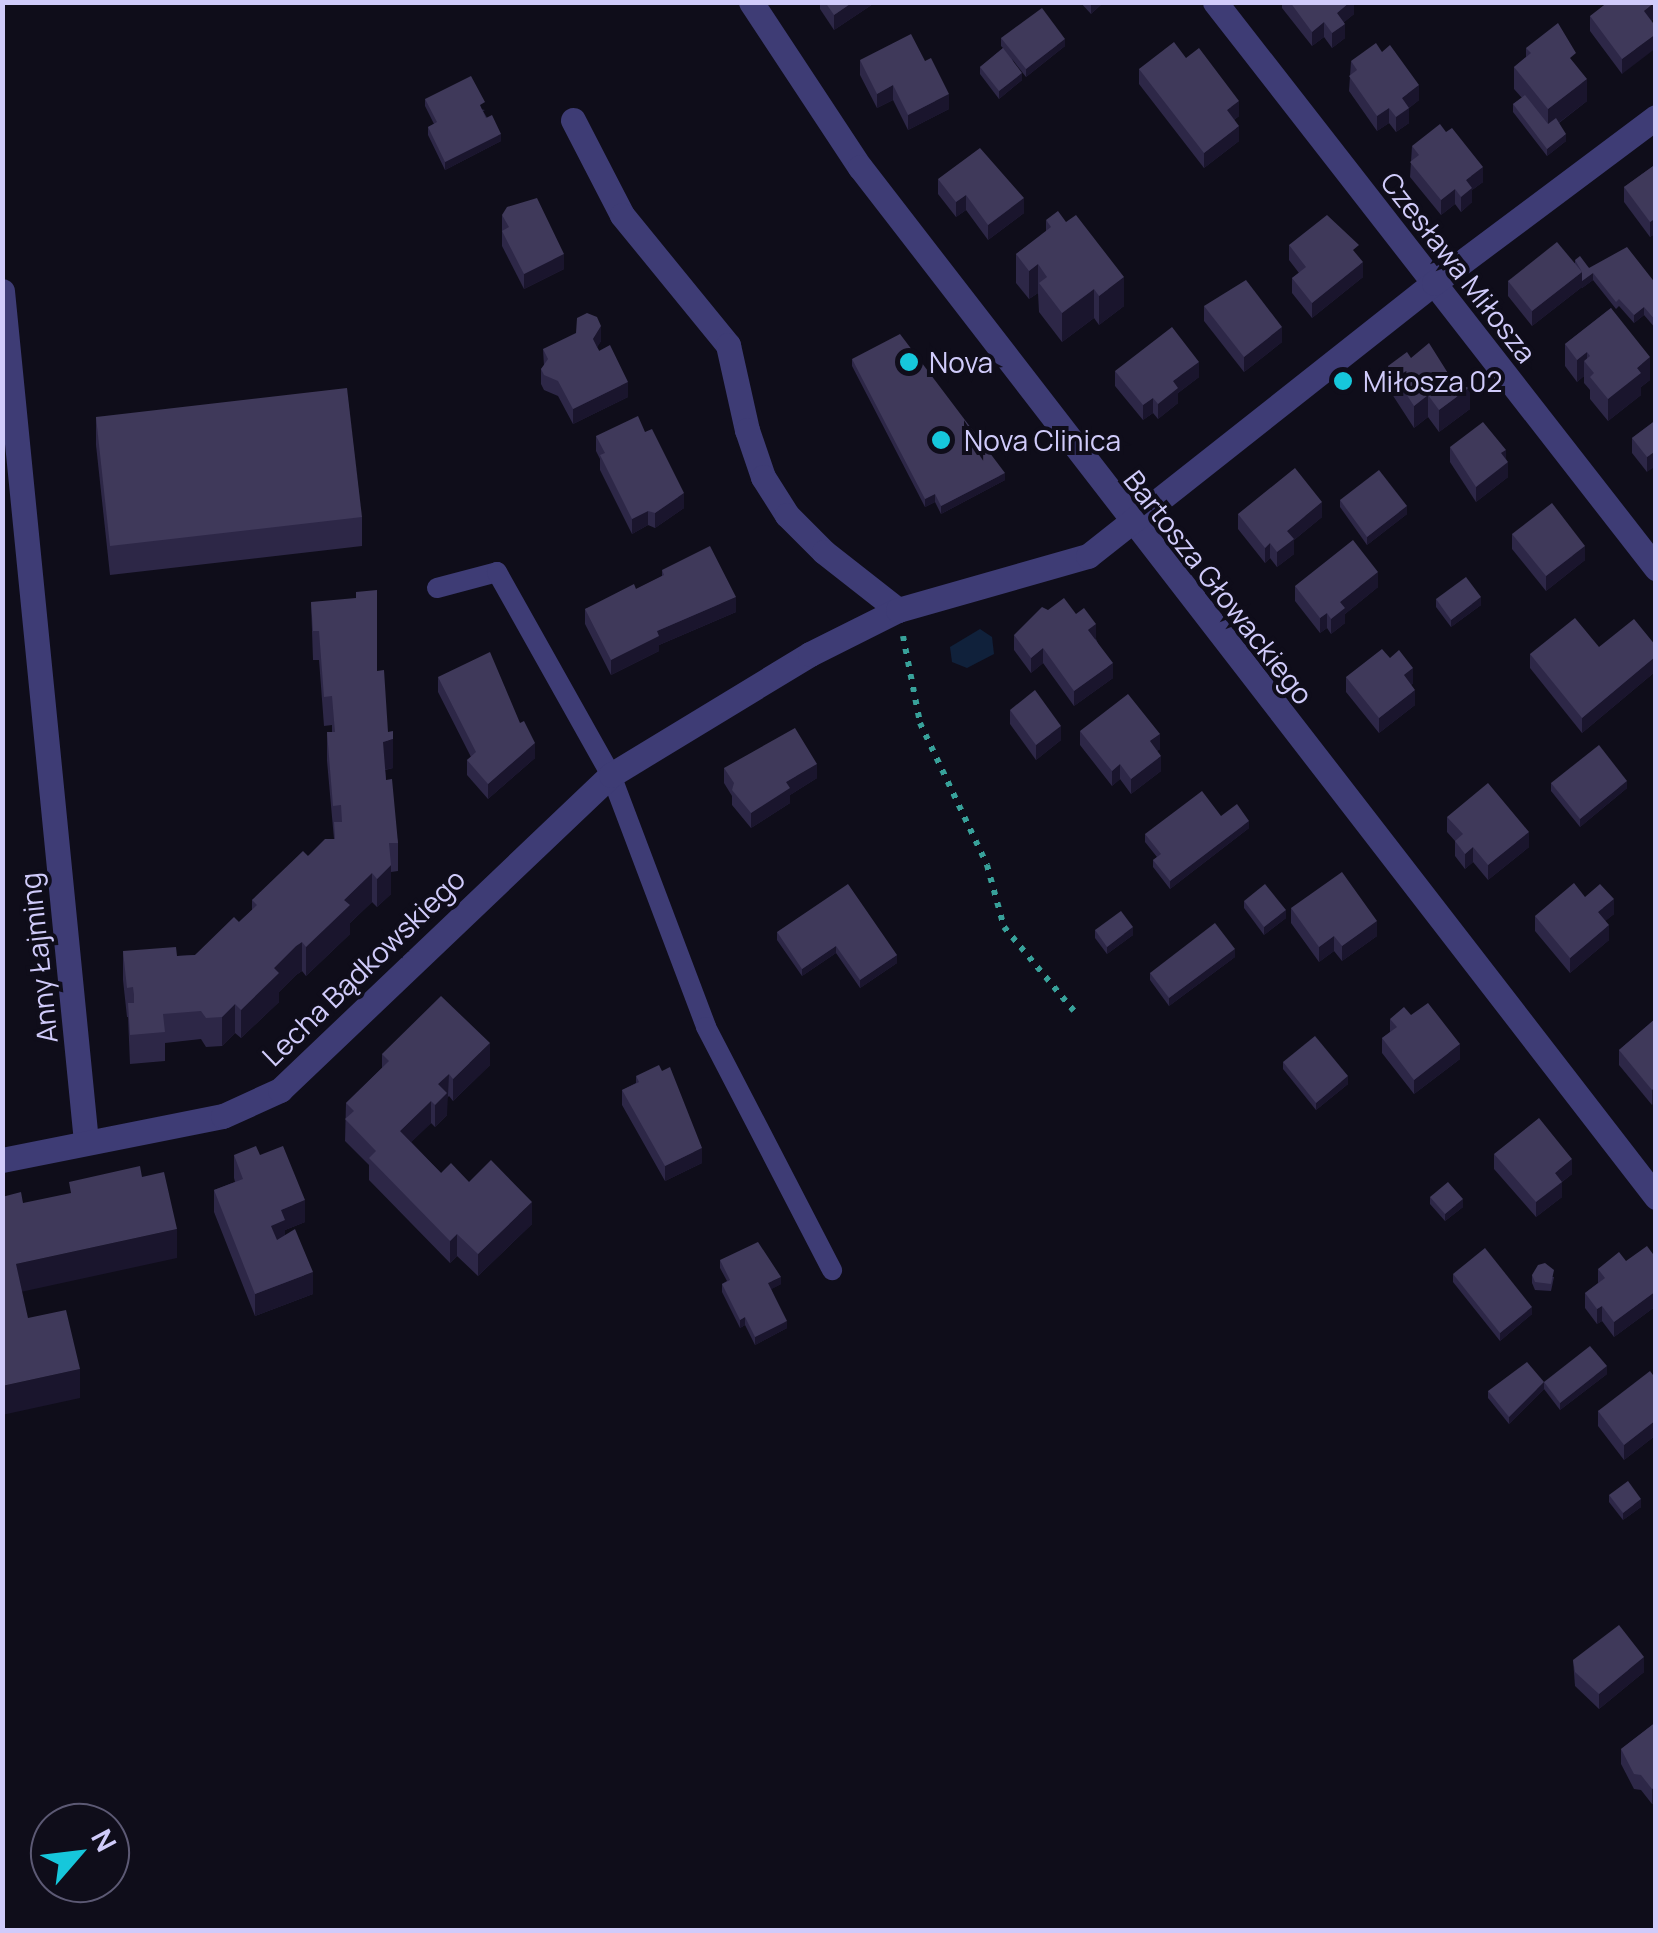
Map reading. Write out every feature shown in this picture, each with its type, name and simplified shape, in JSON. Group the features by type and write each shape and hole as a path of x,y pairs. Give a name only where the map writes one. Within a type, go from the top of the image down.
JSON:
{"street":[{"name":"Bartosza Głowackiego","path":"750,2 860,167 1132,524 1656,1197"},
{"name":"Czesława Miłosza","path":"1214,2 1656,568"},
{"name":"Lecha Bądkowskiego","path":"2,1160 224,1116 280,1090 611,776 810,654 898,610 1088,556 1434,283 1656,117"},
{"path":"573,120 622,215 728,344 762,477 787,515 824,552 898,610"},
{"name":"Anny Łajming","path":"2,291 10,458 86,1142"}],"lane":[{"path":"436,588 498,572 611,776 706,1027 832,1270"}],"path":[{"path":"898,610 920,723 986,865 1004,927 1074,1010"}],"water":[{"path":"980,629 992,637 994,654 967,668 952,662 950,647"}],"building":[{"path":"825,2 853,2 834,15"},
{"path":"1290,2 1350,2 1337,13 1345,24 1332,33 1324,22 1312,32"},
{"path":"1608,2 1654,3 1644,11 1656,27 1656,34 1622,59 1590,16"},
{"path":"1042,8 1065,39 1026,69 1001,38"},
{"path":"1558,23 1576,53 1570,58 1587,79 1548,109 1514,67 1531,53 1526,48"},
{"path":"911,34 925,61 931,58 949,94 908,115 893,85 877,94 860,60"},
{"path":"1174,42 1186,58 1199,48 1239,101 1227,110 1239,126 1204,153 1139,69"},
{"path":"1376,43 1382,52 1390,45 1419,85 1402,98 1409,108 1396,117 1389,108 1377,116 1349,76 1357,70 1351,61"},
{"path":"1003,48 1022,73 999,91 980,67"},
{"path":"471,76 485,102 480,105 486,118 492,115 501,134 445,162 428,127 437,122 425,99"},
{"path":"1525,95 1548,124 1556,118 1566,134 1547,149 1513,104"},
{"path":"1440,124 1446,132 1452,128 1483,167 1466,180 1472,188 1461,197 1455,189 1441,200 1410,162 1419,155 1412,146"},
{"path":"980,148 1024,198 988,225 966,195 956,202 938,179"},
{"path":"1656,164 1656,218 1650,222 1624,187"},
{"path":"537,198 564,254 524,274 502,231 509,227 502,215 507,207"},
{"path":"1058,211 1066,222 1076,215 1124,277 1099,296 1094,289 1062,313 1039,283 1047,277 1038,264 1029,271 1016,254 1051,227 1046,220"},
{"path":"1327,215 1359,245 1353,250 1363,262 1312,303 1292,278 1306,267 1289,245"},
{"path":"1557,242 1582,272 1532,311 1508,281"},
{"path":"1627,247 1656,284 1656,321 1644,307 1634,315 1619,299 1616,302 1593,273 1582,281 1575,260 1580,256 1589,268"},
{"path":"1246,280 1282,327 1244,357 1204,306"},
{"path":"1611,308 1650,357 1637,368 1641,373 1608,399 1590,377 1594,373 1584,361 1590,356 1587,352 1577,360 1565,344"},
{"path":"587,313 597,317 601,326 593,339 599,351 610,345 628,382 573,409 558,381 544,375 541,369 548,359 543,349 576,333 577,318"},
{"path":"1172,327 1199,362 1173,381 1178,388 1158,404 1153,398 1143,405 1115,371"},
{"path":"900,334 1005,473 941,506 935,494 925,499 852,359"},
{"path":"1429,343 1451,378 1458,372 1470,387 1439,410 1428,395 1414,406 1388,366 1407,352 1411,358"},
{"path":"347,388 362,517 110,546 96,417"},
{"path":"638,416 645,432 652,429 684,493 655,513 648,511 632,519 600,455 605,453 596,436"},
{"path":"1656,420 1656,451 1647,457 1632,438"},
{"path":"1483,422 1506,450 1501,453 1508,462 1476,487 1450,447"},
{"path":"1295,468 1322,502 1287,531 1294,539 1277,552 1270,543 1265,548 1238,514"},
{"path":"1379,470 1407,506 1367,537 1340,500"},
{"path":"1552,503 1585,546 1546,576 1512,534"},
{"path":"1353,540 1378,572 1340,602 1345,608 1331,619 1327,613 1320,618 1295,586"},
{"path":"710,546 736,597 657,631 659,636 611,660 585,609 634,584 636,589 664,575 662,570"},
{"path":"1466,577 1481,597 1451,620 1436,599"},
{"path":"377,590 377,671 384,670 388,732 393,731 393,739 383,742 386,780 392,779 398,843 389,843 391,865 377,879 372,873 344,900 350,905 306,947 302,942 296,946 274,968 279,973 241,1010 235,1004 222,1017 206,1018 201,1011 163,1014 165,1032 130,1035 128,1003 134,1003 134,995 133,987 127,988 123,951 176,947 177,956 195,955 234,917 239,922 257,905 252,900 303,851 308,856 325,839 335,839 334,822 342,822 341,805 333,806 327,732 335,732 332,696 324,697 319,631 313,631 311,602 356,598 356,592"},
{"path":"1064,598 1076,614 1084,608 1096,624 1088,630 1113,663 1074,691 1043,648 1031,658 1014,635 1042,607 1048,610"},
{"path":"1575,618 1599,647 1634,619 1656,646 1656,656 1582,718 1530,654"},
{"path":"1382,649 1390,658 1399,650 1413,668 1404,675 1415,690 1379,718 1346,677"},
{"path":"490,652 520,723 524,721 535,743 488,784 467,760 476,752 438,677"},
{"path":"1035,690 1061,726 1036,745 1010,710"},
{"path":"1128,694 1160,734 1150,741 1161,756 1131,779 1120,764 1112,771 1080,731"},
{"path":"795,728 817,764 786,782 790,788 751,813 732,790 734,783 724,768"},
{"path":"1599,745 1627,781 1580,819 1551,783"},
{"path":"1488,783 1529,832 1488,865 1473,847 1465,854 1455,841 1463,834 1447,817"},
{"path":"1202,791 1221,816 1237,804 1249,821 1170,881 1153,860 1161,854 1145,834"},
{"path":"1342,872 1377,921 1342,946 1334,936 1319,947 1291,908"},
{"path":"1574,883 1585,897 1600,884 1614,899 1598,912 1609,925 1570,958 1535,916"},
{"path":"848,884 897,955 860,980 836,946 802,969 777,932"},
{"path":"1265,884 1286,910 1264,927 1244,901"},
{"path":"1121,911 1133,927 1107,947 1095,930"},
{"path":"1215,923 1235,949 1169,998 1150,973"},
{"path":"441,996 490,1043 453,1079 449,1074 438,1084 447,1093 435,1105 431,1101 400,1131 441,1173 451,1163 469,1182 491,1160 532,1202 478,1254 457,1234 450,1241 369,1158 376,1151 345,1119 354,1111 346,1103 389,1061 382,1054"},
{"path":"1428,1003 1460,1044 1414,1080 1382,1038 1397,1027 1390,1019 1404,1007 1411,1015"},
{"path":"1655,1019 1656,1087 1652,1090 1619,1050"},
{"path":"1315,1036 1348,1076 1316,1103 1283,1062"},
{"path":"659,1065 662,1071 670,1067 702,1148 665,1166 622,1090 639,1082 636,1076"},
{"path":"1539,1118 1572,1159 1555,1173 1562,1182 1536,1202 1494,1154"},
{"path":"256,1146 260,1155 283,1146 305,1200 281,1210 285,1220 271,1226 277,1240 295,1229 313,1272 255,1294 214,1190 243,1179 234,1155"},
{"path":"140,1166 142,1177 164,1172 177,1229 16,1264 28,1318 66,1310 80,1369 2,1386 2,1197 21,1192 23,1203 71,1193 69,1182"},
{"path":"1448,1182 1463,1199 1445,1214 1430,1197"},
{"path":"758,1242 781,1277 768,1283 787,1321 755,1337 745,1317 740,1320 722,1284 730,1280 720,1260"},
{"path":"1647,1246 1656,1258 1656,1291 1614,1322 1585,1293 1605,1278 1598,1269 1619,1252 1626,1261"},
{"path":"1485,1248 1532,1307 1500,1333 1453,1274"},
{"path":"1545,1263 1554,1270 1551,1284 1535,1282 1532,1275 1538,1265"},
{"path":"1590,1346 1607,1366 1560,1403 1544,1382"},
{"path":"1527,1362 1544,1382 1509,1417 1488,1391"},
{"path":"1650,1371 1656,1379 1656,1420 1624,1445 1598,1411"},
{"path":"1628,1481 1641,1499 1623,1513 1609,1495"},
{"path":"1619,1625 1644,1657 1599,1694 1575,1672 1573,1660"},
{"path":"1656,1722 1656,1786 1652,1789 1641,1775 1634,1774 1621,1749"}],"place":[{"name":"Nova","path":"909,362"},
{"name":"Miłosza 02","path":"1343,381"},
{"name":"Nova Clinica","path":"941,440"}]}
